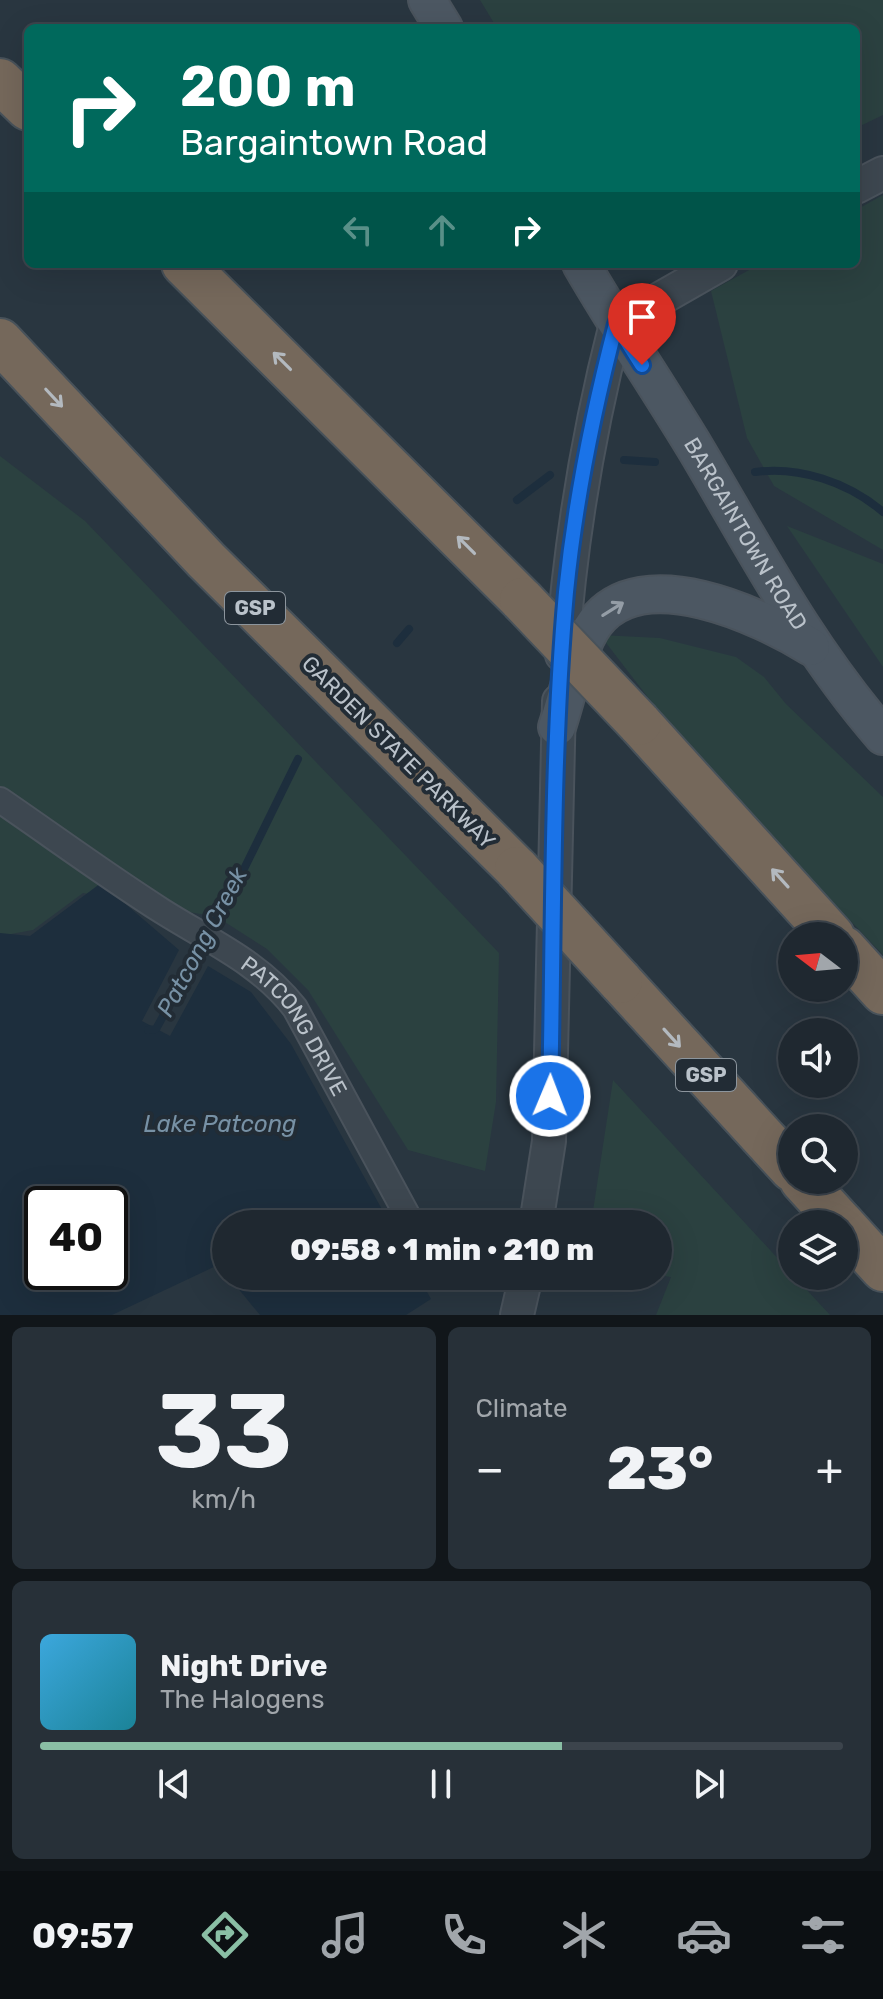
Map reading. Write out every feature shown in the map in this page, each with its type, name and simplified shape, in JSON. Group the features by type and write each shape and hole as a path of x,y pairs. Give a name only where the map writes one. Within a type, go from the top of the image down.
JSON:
{"highway":[{"path":"0,81 24,104"},
{"path":"188,268 522,600 639,723 819,922"},
{"name":"GARDEN STATE PARKWAY","path":"0,341 206,560 517,869 778,1154"},
{"path":"858,964 883,992"},
{"path":"815,1194 829,1210"},
{"path":"858,1242 883,1269"}],"main road":[{"path":"427,0 442,24"},
{"name":"BARGAINTOWN ROAD","path":"583,268 816,650 883,736"},
{"path":"557,727 594,624 608,610 630,599 653,595 701,599 768,624 816,650"}],"street":[{"path":"860,185 883,173"},
{"path":"538,1210 549,1141 557,727 566,591 591,421 616,324 714,268"},
{"name":"PATCONG DRIVE","path":"0,800 108,876 256,966 295,1008 404,1210"},
{"path":"517,1315 523,1290"}],"green space":[{"path":"480,0 883,0 883,115 860,126 860,24 495,24"},
{"path":"883,195 883,550 774,486 747,438 711,291 753,268 860,268 860,208"},
{"path":"0,456 85,521 499,953 496,1102 485,1171 408,1150 308,990 267,949 217,917 83,893 33,930 0,936"},
{"path":"787,526 883,564 883,667"},
{"path":"600,635 660,638 736,657 764,677 786,704 883,797 883,955 858,929 858,922 852,922 690,752"},
{"path":"613,1080 778,1259 778,1290 807,1290 830,1315 656,1315 666,1290 672,1290 672,1210 593,1210"}],"water":[{"name":"Lake Patcong","path":"101,883 179,950 142,1021 170,1036 208,966 251,992 291,1044 382,1210 212,1210 212,1268 112,1315 0,1315 0,933 30,936"},
{"path":"239,1290 426,1290 431,1299 406,1315 260,1315"}],"waterway":[{"name":"Patcong Creek","path":"624,460 655,462"},
{"name":"Patcong Creek","path":"755,472 789,472 822,478 854,492 883,512"},
{"name":"Patcong Creek","path":"517,500 550,475"},
{"name":"Patcong Creek","path":"397,643 409,629"},
{"name":"Patcong Creek","path":"148,1030 156,1029 243,871 298,759"}],"route":[{"path":"550,1096 553,817 566,591 591,421 616,324 642,365"}]}
